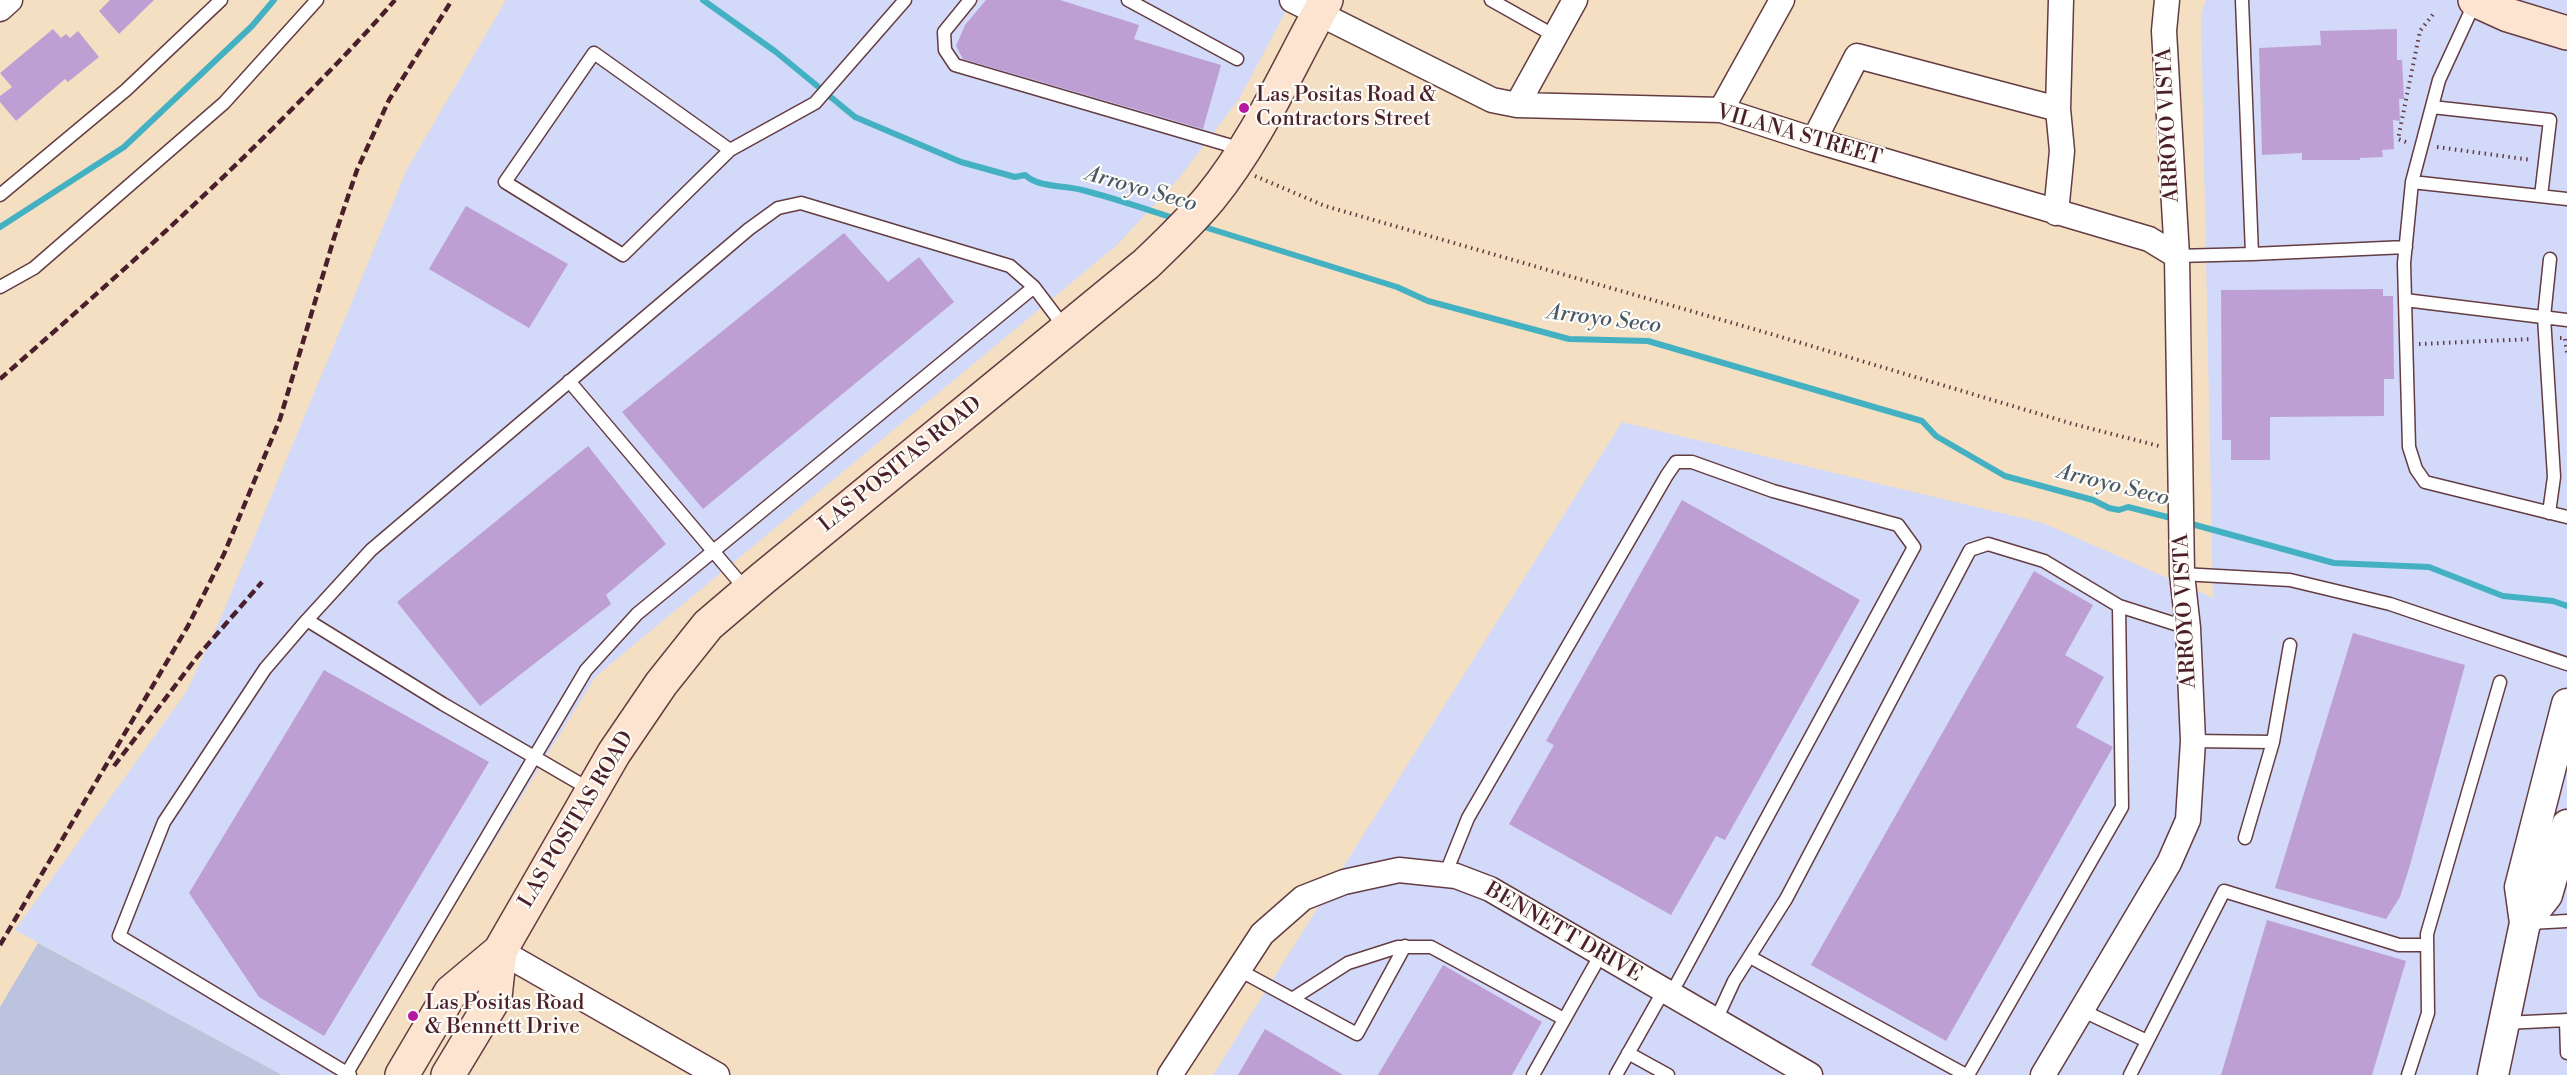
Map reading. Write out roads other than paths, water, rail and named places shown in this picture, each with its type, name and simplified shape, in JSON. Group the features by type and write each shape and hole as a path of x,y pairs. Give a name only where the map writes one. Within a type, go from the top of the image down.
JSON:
{"main road":[{"path":"2475,0 2508,15 2567,33"},
{"name":"LAS POSITAS ROAD","path":"402,1075 451,992 501,951 614,753 661,684 708,625 1146,264 1210,198 1259,126 1312,5"},
{"name":"LAS POSITAS ROAD","path":"448,1075 495,997 501,951"}],"street":[{"path":"0,9 10,0"},
{"path":"1517,105 1575,0"},
{"path":"1721,110 1782,0"},
{"path":"2056,213 2062,152 2058,109 2061,0"},
{"name":"ARROYO VISTA","path":"2043,1075 2169,863 2188,820 2193,741 2188,628 2182,574 2176,256 2166,104 2164,31 2167,0"},
{"name":"VILANA STREET","path":"1312,5 1492,100 1517,105 1721,110 2056,213 2149,239 2176,256"},
{"path":"1814,140 1857,56 2058,109"},
{"path":"2493,1075 2525,923 2520,888 2567,704"},
{"path":"2525,923 2547,894 2567,825"},
{"name":"BENNETT DRIVE","path":"1170,1075 1262,934 1304,898 1344,882 1399,870 1456,876 1490,889 1810,1075"},
{"path":"501,951 717,1075"}],"lane":[{"path":"0,195 126,90 221,0"},
{"path":"0,287 34,268 224,103 317,0"},
{"path":"730,150 594,53 505,182 623,255 730,150 815,103 870,43 905,0"},
{"path":"970,0 944,32 945,50 955,65 1238,158"},
{"path":"1128,0 1143,4 1237,58"},
{"path":"1491,0 1555,36"},
{"path":"2242,0 2252,254"},
{"path":"2475,0 2439,80 2412,182 2406,247 2405,300 2409,447 2416,469 2425,482 2567,517"},
{"path":"2432,107 2550,120 2541,196"},
{"path":"2412,182 2567,199"},
{"path":"1034,287 637,614 586,670 348,1074 119,936 164,822 265,669 307,620 371,550 749,229 778,208 801,203 1010,266 1034,287 1066,329"},
{"path":"2176,256 2406,247"},
{"path":"2549,513 2554,477 2544,317 2550,259"},
{"path":"2405,300 2567,320"},
{"path":"569,381 747,591"},
{"path":"1445,875 1468,818 1676,462 1692,462 1773,491 1898,525 1914,547 1667,992 1616,1075"},
{"path":"1716,1020 1734,981 1786,899 1970,550 1988,544 2044,561 2119,606 2188,628"},
{"path":"2182,574 2290,580 2390,604 2567,664"},
{"path":"1750,957 1967,1075 2122,807 2119,606"},
{"path":"307,620 443,704 593,790"},
{"path":"2245,838 2273,742 2290,645"},
{"path":"2408,1075 2428,1013 2427,934 2500,682"},
{"path":"2193,741 2273,742"},
{"path":"2130,1075 2224,891 2399,945 2427,945"},
{"path":"2525,923 2567,921"},
{"path":"1292,999 1348,963 1405,946 1431,947 1564,1018"},
{"path":"1239,970 1357,1034 1405,946"},
{"path":"1533,1075 1601,954"},
{"path":"2081,1010 2147,1041"},
{"path":"2504,1023 2567,1020 2567,1053"},
{"path":"1628,1053 1668,1075"}],"waterway":[{"path":"0,227 124,147 252,26 274,0"},
{"name":"Arroyo Seco","path":"703,0 776,52 855,117 961,162 1015,177 1025,175 1044,184 1094,193 1177,219"},
{"name":"Arroyo Seco","path":"1198,225 1397,287 1428,301 1569,339 1648,341 1922,421 1936,436 2005,476 2093,500 2109,508 2119,510 2128,507 2175,519"},
{"name":"Arroyo Seco","path":"2188,523 2334,563 2429,567 2503,596 2553,601 2567,606"}],"railway":[{"path":"0,379 226,175 335,65 395,0"},
{"path":"0,945 188,626 224,554 280,419 334,238 357,170 389,100 452,0"},
{"path":"114,766 197,657 262,582"}],"place":[{"name":"Las Positas Road & Contractors Street","path":"1244,108"},
{"name":"Las Positas Road & Bennett Drive","path":"413,1016"}]}
